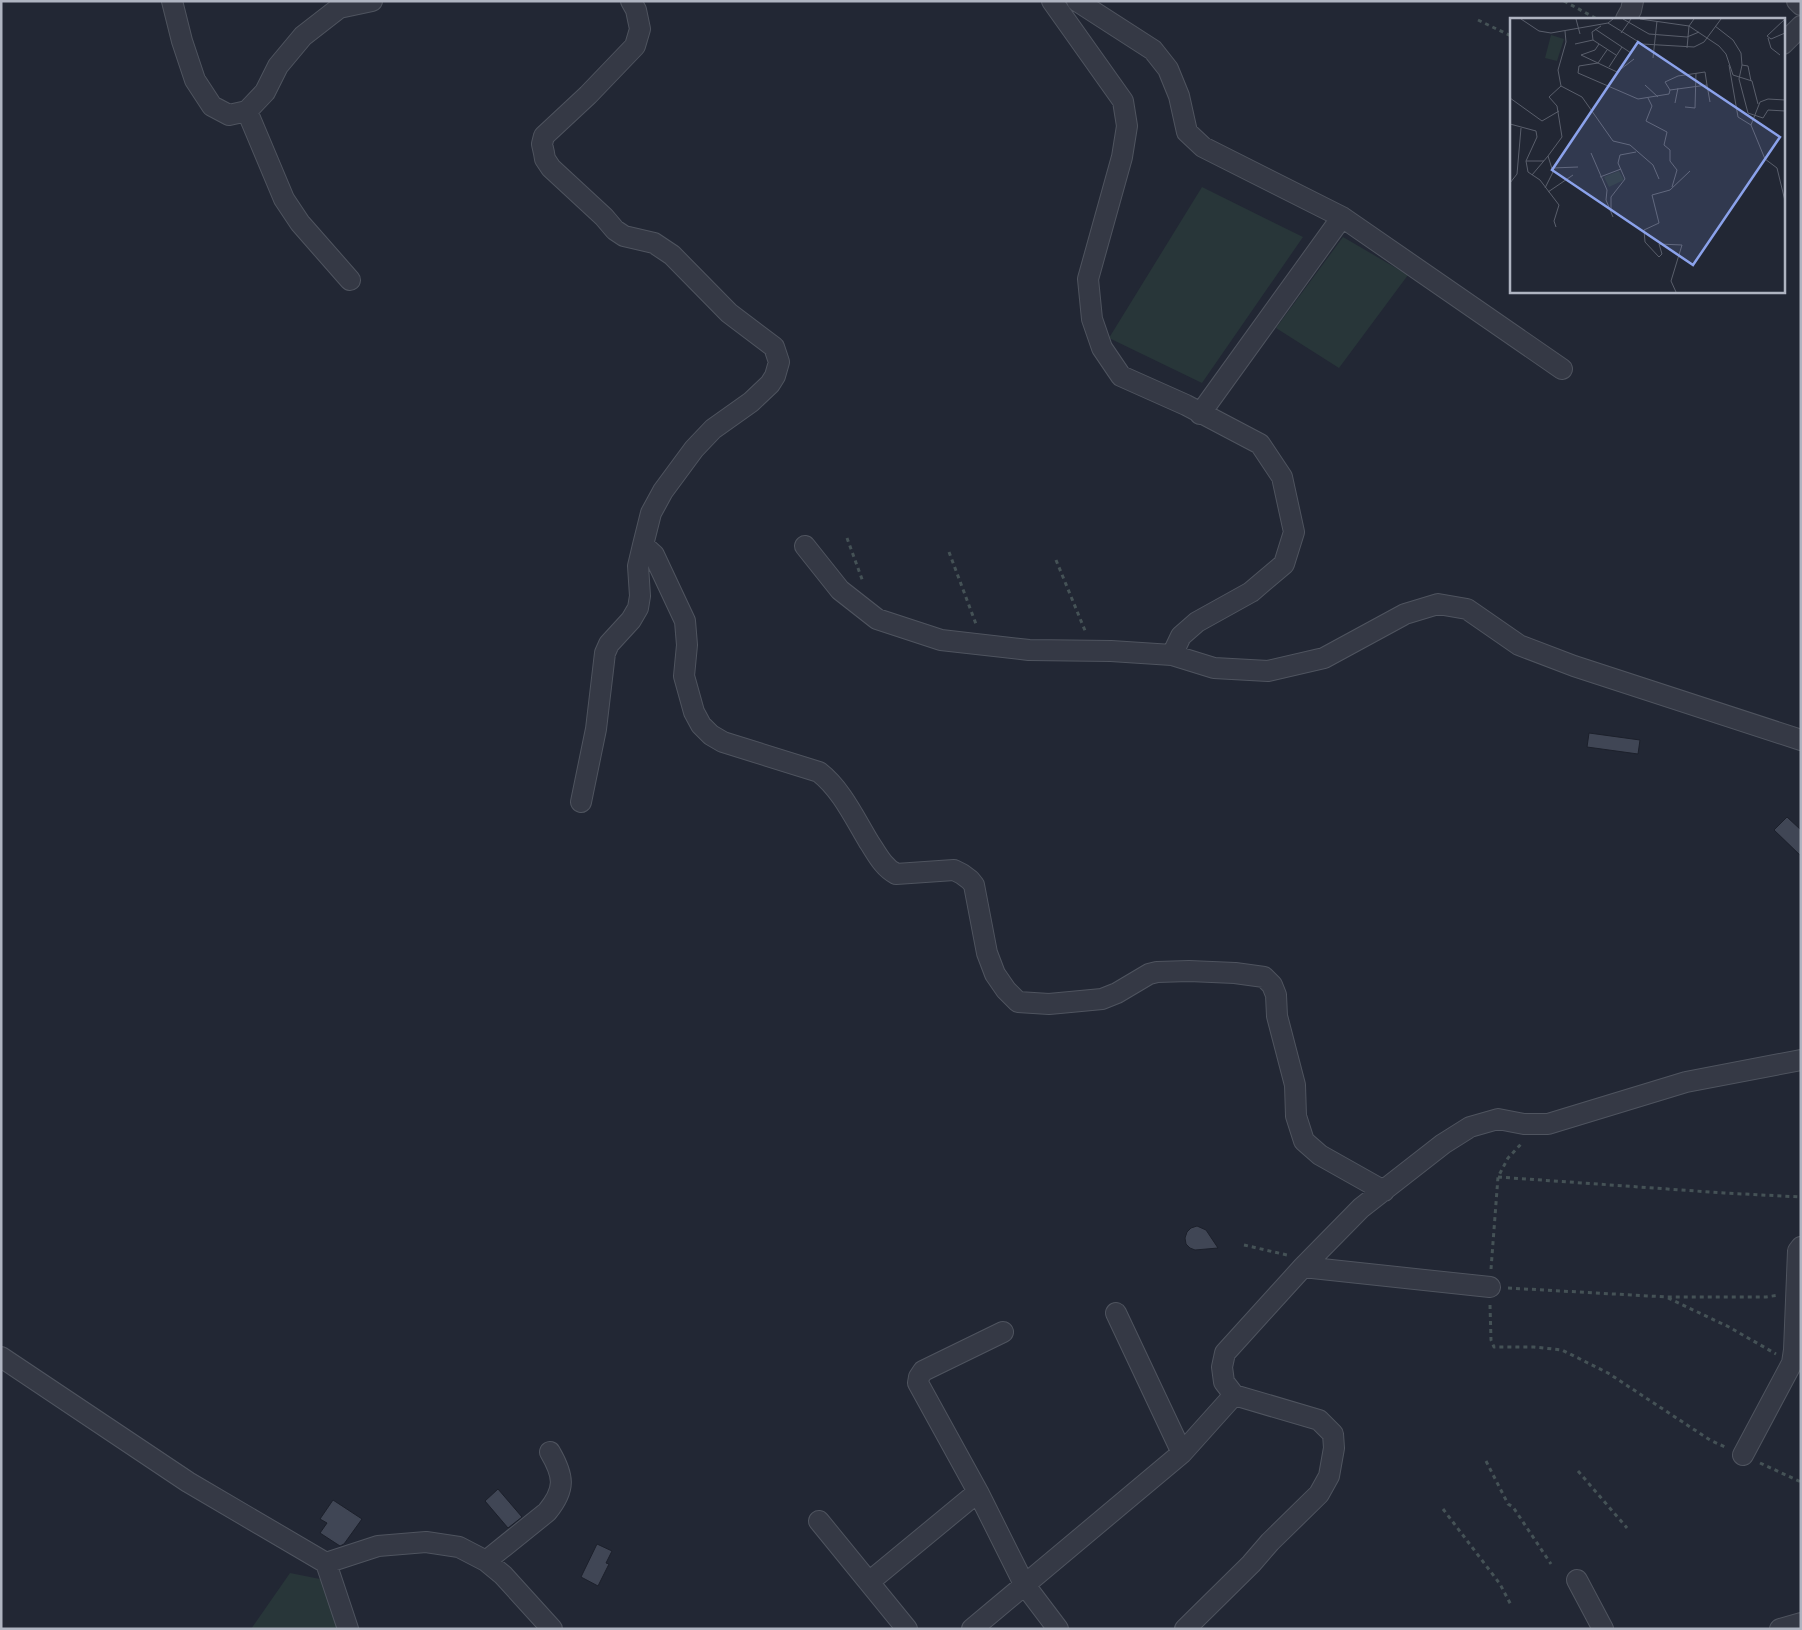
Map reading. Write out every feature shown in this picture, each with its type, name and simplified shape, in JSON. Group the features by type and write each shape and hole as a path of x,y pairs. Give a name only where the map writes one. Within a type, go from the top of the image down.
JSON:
{"street":[{"path":"172,1 182,41 195,80 212,106 229,115 246,111 265,92 278,66 303,36 340,8 372,1"},
{"path":"581,802 596,729 605,653 609,644 631,620 638,608 640,596 638,566 651,513 663,491 694,449 713,429 751,402 770,384 775,376 779,362 774,347 729,312 672,255 654,243 620,234 545,159 542,144 544,136 588,95 635,46 640,29 636,10 631,1"},
{"path":"1052,1 1123,101 1126,126 1122,157 1088,279 1092,319 1102,348 1121,376 1260,444 1282,477 1294,532 1284,564 1251,592 1197,622 1181,636 1172,655"},
{"path":"1077,1 1153,50 1168,69 1179,96 1187,132 1203,148 1342,217 1562,369"},
{"path":"1627,18 1633,1"},
{"path":"1797,1 1801,5"},
{"path":"1784,43 1801,26"},
{"path":"246,111 284,199 300,223 350,280"},
{"path":"1200,414 1342,217"},
{"path":"642,545 654,555 685,621 687,645 684,676 694,712 701,726 711,735 723,742 818,772 830,780 878,856 888,869 896,874 954,870 970,880 976,891 987,953 995,974 1006,990 1018,1002 1049,1004 1102,999 1117,993 1149,974 1157,972 1235,973 1264,978 1272,985 1276,995 1277,1016 1295,1085 1296,1116 1304,1141 1320,1155 1384,1191"},
{"path":"805,546 840,590 877,619 942,640 1029,650 1094,650 1172,655 1214,668 1268,671 1324,658 1405,614 1438,604 1467,608 1519,645 1574,666 1801,740"},
{"path":"1185,1629 1319,1494 1329,1476 1334,1448 1333,1434 1319,1420 1234,1395 1224,1382 1222,1367 1225,1353 1306,1263 1362,1208 1443,1144 1470,1128 1498,1119 1524,1124 1548,1124 1686,1082 1801,1060"},
{"path":"1743,1455 1792,1363 1798,1251 1801,1247"},
{"path":"1306,1263 1490,1287"},
{"path":"1116,1313 1182,1453"},
{"path":"1003,1332 923,1371 918,1377 918,1383 978,1492 1024,1584 1058,1629"},
{"path":"1,1357 188,1482 326,1563 348,1629"},
{"path":"972,1629 1182,1453 1234,1395"},
{"path":"486,1561 547,1512 554,1503 559,1493 562,1479 550,1452"},
{"path":"868,1582 978,1492"},
{"path":"819,1521 907,1629"},
{"path":"326,1563 378,1546 426,1542 459,1547 486,1561 503,1575 552,1629"},
{"path":"1577,1580 1603,1629"},
{"path":"1780,1629 1801,1623"}],"path":[{"path":"1564,1 1595,18"},
{"path":"1478,20 1510,36"},
{"path":"847,538 864,583"},
{"path":"949,552 983,645"},
{"path":"1056,560 1094,650"},
{"path":"1523,1142 1508,1158 1498,1177 1490,1287 1491,1340 1494,1348 1534,1347 1562,1350 1608,1373 1710,1440 1801,1482"},
{"path":"1498,1177 1801,1197"},
{"path":"1244,1245 1306,1263"},
{"path":"1490,1287 1667,1297 1766,1297 1795,1292"},
{"path":"1667,1297 1729,1327 1792,1363"},
{"path":"1486,1462 1508,1504 1513,1507 1551,1564"},
{"path":"1578,1471 1627,1528"},
{"path":"1443,1510 1500,1584 1511,1605"}],"shaded area":[{"path":"1202,187 1303,237 1202,383 1109,338"},
{"path":"1343,237 1408,275 1339,368 1276,328"},
{"path":"290,1573 325,1580 339,1629 251,1629"}],"building":[{"path":"1589,733 1640,740 1638,754 1587,747"},
{"path":"1787,817 1801,830 1801,856 1774,830"},
{"path":"1197,1226 1206,1230 1218,1248 1195,1250 1186,1244 1187,1232"},
{"path":"498,1489 522,1517 508,1528 485,1501"},
{"path":"333,1500 362,1519 344,1544 340,1546 320,1533 327,1523 320,1519"},
{"path":"597,1544 612,1551 606,1563 609,1564 598,1586 581,1577"}]}
